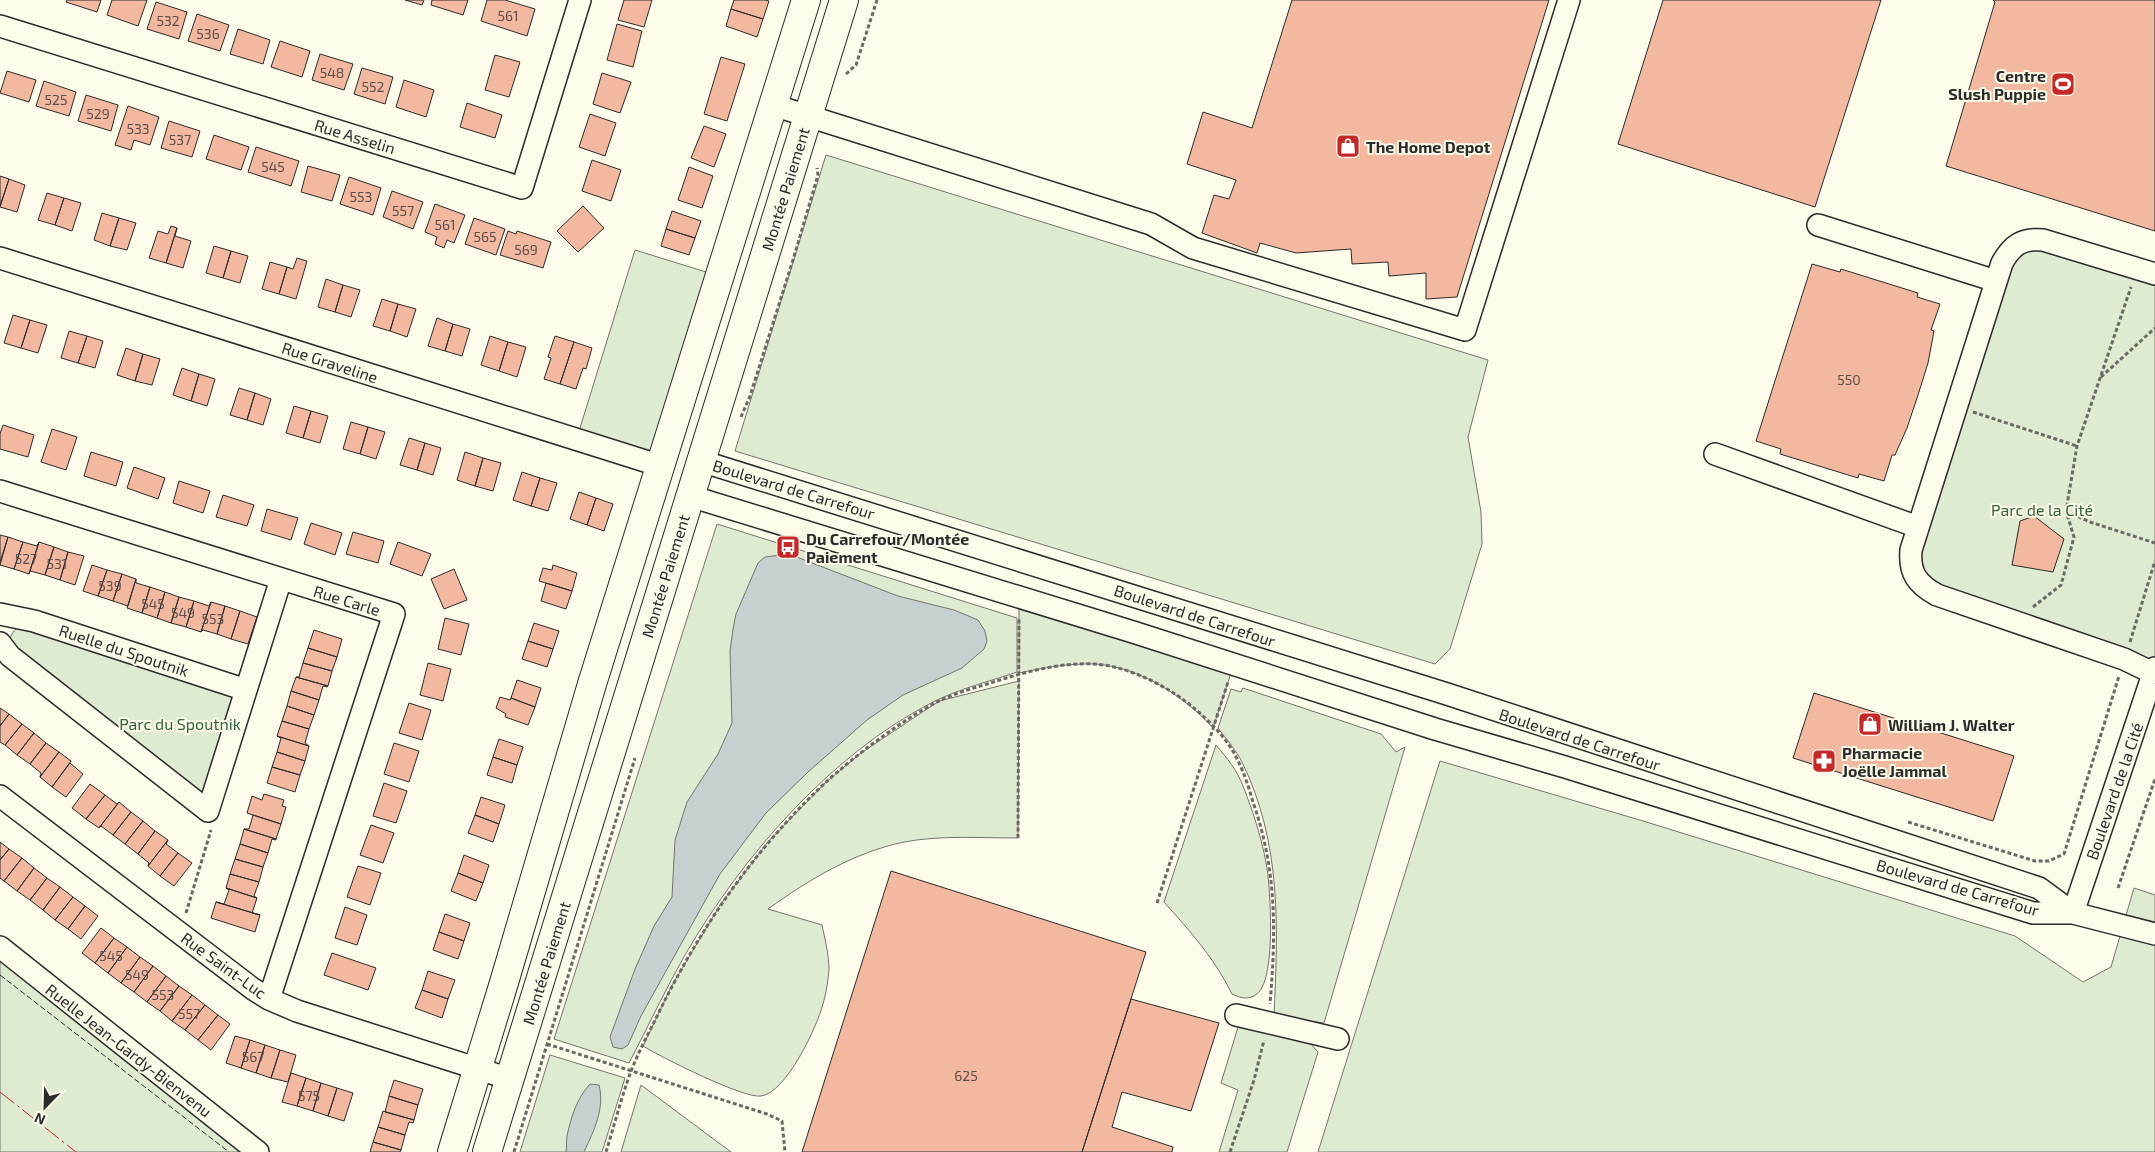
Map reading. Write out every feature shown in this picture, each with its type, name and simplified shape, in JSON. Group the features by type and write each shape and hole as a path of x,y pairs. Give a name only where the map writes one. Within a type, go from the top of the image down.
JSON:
{"main road":[{"name":"Montée Paiement","path":"452,1152 592,684 806,0"},
{"name":"Montée Paiement","path":"487,1152 510,1079 535,1040 700,461 844,0"},
{"path":"661,466 700,461"},
{"path":"661,466 690,496"}],"street":[{"name":"Rue Asselin","path":"0,26 522,188 580,0"},
{"path":"773,105 1151,224 1193,248 1465,330 1570,0"},
{"path":"1818,225 1996,282"},
{"path":"2146,272 2043,240 2030,239 2018,244 2008,252 2002,263 1910,550 1910,564 1915,577 1924,588 1937,595 2154,670"},
{"name":"Rue Graveline","path":"0,258 661,466"},
{"path":"1716,454 1918,527"},
{"name":"Boulevard de Carrefour","path":"700,461 1440,692 2030,885 2039,888 2073,913"},
{"name":"Rue Carle","path":"0,491 394,614 269,999"},
{"name":"Boulevard de Carrefour","path":"690,496 1234,664 1435,729 1574,770 2033,913 2073,913"},
{"path":"0,643 10,656 208,811 281,579"},
{"name":"Ruelle du Spoutnik","path":"0,614 34,621 246,690"},
{"name":"Boulevard de la Cité","path":"2073,913 2154,670"},
{"name":"Rue Saint-Luc","path":"0,796 253,989 269,999 297,1011 510,1079"},
{"path":"2073,913 2155,934"},
{"name":"Ruelle Jean-Gardy-Bienvenu","path":"0,948 258,1152"},
{"path":"1236,1015 1338,1039"}],"path":[{"path":"840,80 856,65 877,0"},
{"path":"738,423 750,396 793,260 818,175 816,160"},
{"path":"2028,625 2033,607 2061,585 2074,537 2066,511 2077,446 2100,377 2146,272"},
{"path":"2100,377 2155,328"},
{"path":"1956,407 2077,446"},
{"path":"2066,511 2090,522 2155,543"},
{"path":"1903,821 2035,861 2048,861 2064,854 2155,561"},
{"path":"1018,838 1019,597"},
{"path":"606,1152 631,1071 671,987 720,905 767,843 825,783 861,754 938,701 1019,673 1050,667 1095,664 1114,667 1151,681 1198,711 1232,750 1244,773 1264,838 1271,872 1273,934 1268,1023 1254,1080 1230,1152"},
{"path":"1157,902 1234,664"},
{"path":"514,1152 535,1040 637,752"},
{"path":"2118,888 2155,779"},
{"path":"180,933 211,832 208,811"},
{"path":"535,1040 767,1114 782,1121 785,1152"}],"green space":[{"path":"826,155 1488,360 1468,437 1481,512 1482,544 1450,649 1435,664 735,451"},
{"name":"Parc de la Cité","path":"2018,244 2155,274 2155,668 1937,595 1911,550"},
{"path":"635,250 719,276 661,466 576,441"},
{"path":"717,524 1017,618 1017,672 941,698 893,725 823,780 791,812 761,846 708,918 685,955 629,1063 554,1039"},
{"path":"1019,597 1234,664 1213,728 1175,694 1144,677 1112,666 1076,664 1019,673"},
{"name":"Parc du Spoutnik","path":"23,624 246,690 208,811 8,646 12,633"},
{"path":"1019,681 1018,838 932,838 886,847 833,868 768,909 822,925 829,964 829,974 820,1014 799,1058 780,1084 771,1092 761,1096 752,1095 702,1076 643,1046 671,987 720,905 767,843 825,783 861,753 939,701"},
{"path":"1243,688 1381,734 1396,752 1405,747 1324,1023 1274,1016 1276,919 1271,855 1255,793 1240,758 1218,728 1231,689 1241,692"},
{"path":"1216,745 1228,759 1241,780 1258,830 1268,875 1271,920 1269,959 1261,989 1254,996 1248,998 1232,994 1210,957 1164,902"},
{"path":"1440,761 1643,821 2015,936 2083,982 2111,967 2134,888 2155,895 2155,1152 1318,1152"},
{"path":"0,947 258,1152 0,1152"},
{"path":"1239,1024 1308,1041 1318,1052 1287,1152 1219,1152 1238,1090 1221,1083"},
{"path":"550,1055 625,1078 602,1152 520,1152"},
{"path":"641,1085 731,1152 621,1152"}],"shaded area":[{"path":"794,556 898,596 954,610 978,620 985,631 987,641 984,649 962,668 903,695 867,720 808,772 766,813 720,874 641,1016 628,1045 622,1049 613,1047 610,1037 635,969 654,926 672,897 675,840 687,802 718,754 732,723 730,651 736,614 758,563 765,557"},
{"path":"590,1084 599,1085 601,1102 595,1127 584,1152 566,1152 567,1136 573,1115 581,1095"}],"building":[{"path":"67,0 101,0 97,12 66,2"},
{"path":"112,0 147,0 138,26 107,15"},
{"path":"405,0 424,0 422,5"},
{"path":"432,0 468,0 463,15 431,5"},
{"path":"487,0 505,0 535,9 527,36 481,21"},
{"path":"624,0 652,0 644,27 618,20"},
{"path":"734,0 769,1 763,19 731,9"},
{"name":"The Home Depot","path":"1292,0 1549,0 1457,297 1426,299 1426,273 1389,276 1388,262 1352,264 1351,249 1296,253 1260,243 1257,253 1202,233 1214,195 1229,199 1236,180 1187,164 1203,112 1252,128"},
{"path":"1663,0 1881,0 1815,207 1618,144"},
{"name":"Centre Slush Puppie","path":"1993,0 2155,0 2155,231 1946,166 1995,2"},
{"path":"156,2 187,12 179,39 147,29"},
{"path":"731,9 763,19 757,37 726,26"},
{"path":"197,14 229,25 220,51 188,41"},
{"path":"617,24 642,31 633,67 607,60"},
{"path":"238,29 270,40 263,64 230,54"},
{"path":"280,41 310,51 302,77 271,67"},
{"path":"320,54 353,64 344,90 312,80"},
{"path":"495,55 520,62 509,97 485,90"},
{"path":"721,57 745,64 727,121 704,114"},
{"path":"362,68 393,77 385,104 354,94"},
{"path":"7,71 36,80 29,102 0,93"},
{"path":"602,73 631,82 620,113 593,104"},
{"path":"404,80 434,90 426,117 396,107"},
{"path":"44,81 76,92 69,116 36,106"},
{"path":"86,95 118,105 111,131 78,121"},
{"path":"467,103 502,115 495,138 460,127"},
{"path":"128,106 159,117 150,145 134,140 131,150 115,145"},
{"path":"590,114 616,123 605,156 579,147"},
{"path":"169,121 200,131 192,157 161,148"},
{"path":"704,126 726,134 714,167 691,158"},
{"path":"214,135 249,147 241,170 206,159"},
{"path":"256,147 299,161 291,186 248,172"},
{"path":"592,160 621,170 611,201 582,191"},
{"path":"308,166 340,175 332,201 301,192"},
{"path":"689,167 713,176 702,208 678,200"},
{"path":"0,176 9,179 0,206"},
{"path":"349,177 381,188 373,215 340,204"},
{"path":"9,179 25,185 17,212 0,207"},
{"path":"392,191 423,202 413,229 383,217"},
{"path":"47,193 64,198 55,225 38,220"},
{"path":"64,198 81,203 72,231 55,225"},
{"path":"435,204 465,215 454,243 447,240 444,248 435,244 437,237 425,232"},
{"path":"583,206 604,228 578,252 557,231"},
{"path":"672,211 701,221 695,238 666,229"},
{"path":"102,213 119,218 110,246 94,240"},
{"path":"119,218 136,223 127,250 110,246"},
{"path":"474,218 505,229 496,255 465,244"},
{"path":"171,226 177,228 166,263 149,258 158,231 168,234"},
{"path":"177,228 175,236 191,241 183,268 166,263"},
{"path":"666,229 695,238 689,255 661,246"},
{"path":"508,231 516,234 517,231 551,242 543,268 500,255"},
{"path":"214,246 231,251 223,278 206,273"},
{"path":"231,251 248,256 240,283 223,278"},
{"path":"297,258 307,261 296,299 279,294 287,267 293,269"},
{"path":"270,262 287,267 279,294 262,289"},
{"path":"1812,264 1840,272 1841,269 1918,293 1917,297 1940,304 1931,330 1934,331 1928,363 1918,395 1907,428 1895,455 1892,455 1884,481 1859,474 1858,478 1780,454 1781,449 1756,441"},
{"path":"326,279 343,285 335,312 318,307"},
{"path":"343,285 360,290 351,317 335,312"},
{"path":"382,299 398,304 390,331 373,326"},
{"path":"398,304 416,309 407,337 390,331"},
{"path":"13,315 30,320 21,348 4,343"},
{"path":"437,318 453,324 445,351 428,346"},
{"path":"30,320 47,325 38,353 21,348"},
{"path":"453,324 470,329 462,356 445,351"},
{"path":"69,331 87,336 78,363 61,358"},
{"path":"87,336 103,341 95,368 78,363"},
{"path":"490,336 508,342 499,371 481,365"},
{"path":"555,336 574,342 560,384 544,379 551,358 548,357"},
{"path":"508,342 526,347 517,377 499,371"},
{"path":"574,342 592,348 586,369 583,368 576,389 560,384"},
{"path":"126,348 143,354 135,381 117,375"},
{"path":"143,354 160,359 152,385 135,381"},
{"path":"182,368 199,374 191,401 173,395"},
{"path":"199,374 215,379 207,406 191,401"},
{"path":"239,388 255,393 247,420 230,415"},
{"path":"255,393 271,399 263,425 247,420"},
{"path":"294,406 311,411 303,438 286,433"},
{"path":"311,411 328,416 320,443 303,438"},
{"path":"351,422 368,427 360,454 343,449"},
{"path":"3,425 34,435 28,457 0,449 0,434"},
{"path":"368,427 385,432 376,459 360,454"},
{"path":"52,429 77,437 66,470 41,462"},
{"path":"409,438 425,443 417,470 400,465"},
{"path":"425,443 441,448 433,475 417,470"},
{"path":"91,452 123,462 116,486 84,476"},
{"path":"465,452 483,458 475,486 457,480"},
{"path":"483,458 501,463 493,491 475,486"},
{"path":"134,467 165,478 158,499 127,488"},
{"path":"522,472 540,478 531,506 513,500"},
{"path":"540,478 557,483 548,511 531,506"},
{"path":"179,481 210,491 203,513 173,503"},
{"path":"579,492 596,498 587,525 570,519"},
{"path":"223,495 254,505 247,526 216,517"},
{"path":"596,498 613,504 604,531 587,525"},
{"path":"267,509 298,518 291,540 261,531"},
{"path":"2034,516 2064,539 2053,572 2012,565 2020,521"},
{"path":"311,523 342,533 335,555 304,544"},
{"path":"353,532 384,541 378,563 346,554"},
{"path":"0,535 8,537 0,562"},
{"path":"8,537 23,542 14,569 0,565"},
{"path":"23,542 37,546 39,542 29,574 14,569"},
{"path":"39,542 54,547 45,575 30,571 29,574"},
{"path":"398,542 431,554 422,576 390,564"},
{"path":"54,547 68,552 60,580 45,575"},
{"path":"68,552 84,556 75,585 60,580"},
{"path":"92,565 107,570 98,596 83,591"},
{"path":"553,565 577,573 572,591 539,581 543,568 552,570"},
{"path":"454,569 467,600 444,609 431,579"},
{"path":"107,570 122,574 113,601 98,596"},
{"path":"122,574 136,579 128,606 113,601"},
{"path":"136,579 136,583 150,587 142,613 127,608"},
{"path":"546,583 572,591 566,609 541,601"},
{"path":"150,587 165,592 157,618 142,613"},
{"path":"165,592 179,597 171,623 157,618"},
{"path":"179,597 194,601 186,627 171,623"},
{"path":"194,601 209,606 211,602 201,632 186,627"},
{"path":"211,602 225,606 217,634 203,630 201,632"},
{"path":"225,606 240,611 231,639 217,634"},
{"path":"240,611 257,617 248,644 231,639"},
{"path":"445,618 469,624 461,655 438,649"},
{"path":"534,623 559,631 553,649 528,641"},
{"path":"314,630 342,639 337,657 308,648"},
{"path":"528,641 553,649 547,667 522,659"},
{"path":"308,648 337,657 332,671 303,663"},
{"path":"303,663 332,671 328,686 296,677 299,677"},
{"path":"428,663 451,669 443,701 420,695"},
{"path":"296,677 328,686 323,686 319,700 291,691"},
{"path":"517,680 541,688 535,707 511,698"},
{"path":"291,691 319,700 314,715 287,706"},
{"path":"1814,693 2014,756 1993,821 1793,758"},
{"path":"500,697 510,700 511,698 535,707 528,725 505,717 506,714 496,708"},
{"path":"409,703 431,710 422,740 399,733"},
{"path":"287,706 314,715 309,729 282,721"},
{"path":"0,708 9,714 0,726"},
{"path":"9,714 22,724 5,745 0,742 0,726"},
{"path":"282,721 309,729 305,743 309,746 277,736"},
{"path":"22,724 34,733 17,755 5,745"},
{"path":"34,733 46,743 30,764 17,755"},
{"path":"277,736 309,746 305,761 277,752 281,738"},
{"path":"499,739 523,747 517,765 493,757"},
{"path":"46,743 59,752 40,777 41,773 30,764"},
{"path":"394,743 419,751 409,782 384,774"},
{"path":"59,752 71,761 52,787 40,777"},
{"path":"277,752 305,761 300,775 272,767"},
{"path":"493,757 517,765 512,783 487,775"},
{"path":"70,763 83,774 66,797 52,787"},
{"path":"272,767 300,775 295,792 267,783"},
{"path":"384,783 407,791 396,823 373,816"},
{"path":"90,784 105,795 86,819 72,808"},
{"path":"264,794 284,800 282,806 286,807 281,824 247,813 252,796 262,800"},
{"path":"105,795 117,804 119,802 99,828 86,819"},
{"path":"481,797 505,805 499,824 475,815"},
{"path":"119,802 131,812 113,835 101,826 99,828"},
{"path":"131,812 143,821 125,844 113,835"},
{"path":"253,815 281,824 276,839 244,829 249,829"},
{"path":"475,815 499,824 493,842 468,833"},
{"path":"143,821 155,831 138,854 125,844"},
{"path":"371,825 394,833 383,863 360,855"},
{"path":"244,829 276,839 272,839 268,853 240,844"},
{"path":"155,831 168,840 148,866 149,863 138,854"},
{"path":"168,840 166,844 178,853 160,876 148,866"},
{"path":"0,842 9,849 0,860"},
{"path":"240,844 268,853 263,867 235,859"},
{"path":"9,849 22,858 4,881 0,878 0,860"},
{"path":"178,853 192,863 174,886 160,876"},
{"path":"464,855 489,865 483,883 458,873"},
{"path":"22,858 34,868 17,891 4,881"},
{"path":"235,859 263,867 259,882 230,874"},
{"path":"358,866 381,873 370,905 347,897"},
{"path":"34,868 47,878 30,900 17,891"},
{"path":"891,871 1146,952 1082,1152 802,1152"},
{"path":"458,873 483,883 476,901 451,891"},
{"path":"230,874 259,882 254,896 257,898 226,888"},
{"path":"47,878 60,887 43,910 30,900"},
{"path":"60,887 73,897 55,920 43,910"},
{"path":"226,888 257,898 252,913 216,902 224,904 229,890"},
{"path":"73,897 85,906 68,929 55,920"},
{"path":"216,902 260,915 255,932 211,918"},
{"path":"85,906 98,916 81,939 68,929"},
{"path":"345,907 367,915 357,945 335,938"},
{"path":"445,914 470,923 464,941 439,932"},
{"path":"101,928 114,938 95,963 82,953"},
{"path":"439,932 464,941 458,959 433,950"},
{"path":"114,938 127,947 108,973 95,963"},
{"path":"127,947 140,957 121,983 108,973"},
{"path":"332,953 376,968 368,990 324,975"},
{"path":"140,957 153,966 134,992 121,983"},
{"path":"153,966 166,976 147,1002 134,992"},
{"path":"428,971 455,980 448,999 422,990"},
{"path":"166,976 179,986 160,1011 147,1002"},
{"path":"179,986 192,995 172,1021 160,1011"},
{"path":"422,990 448,999 442,1018 415,1008"},
{"path":"192,995 205,1005 185,1030 172,1021"},
{"path":"1131,999 1219,1023 1191,1111 1122,1092 1112,1127 1173,1147 1172,1152 1082,1152"},
{"path":"205,1005 218,1015 198,1040 185,1030"},
{"path":"218,1015 230,1024 211,1050 198,1040"},
{"path":"235,1036 250,1040 241,1068 226,1063"},
{"path":"250,1040 265,1045 256,1073 241,1068"},
{"path":"265,1045 280,1050 271,1078 256,1073"},
{"path":"280,1050 296,1055 288,1082 271,1078"},
{"path":"291,1073 306,1078 297,1106 282,1102"},
{"path":"306,1078 321,1083 313,1111 297,1106"},
{"path":"394,1080 423,1089 418,1105 389,1096"},
{"path":"321,1083 337,1088 328,1116 313,1111"},
{"path":"337,1088 353,1093 344,1121 328,1116"},
{"path":"389,1096 418,1105 414,1120 385,1112"},
{"path":"383,1111 414,1120 413,1123 409,1122 405,1135 378,1127"},
{"path":"378,1127 405,1135 401,1150 373,1142"},
{"path":"373,1142 401,1150 400,1152 370,1152"}],"fence":[{"path":"0,975 229,1152"}],"power":[{"path":"0,1092 76,1152"}],"place":[{"name":"Centre Slush Puppie","path":"2063,84"},
{"name":"The Home Depot","path":"1348,146"},
{"name":"Du Carrefour/Montée Paiement","path":"788,547"},
{"name":"William J. Walter","path":"1870,724"},
{"name":"Pharmacie Joëlle Jammal","path":"1824,761"}]}
